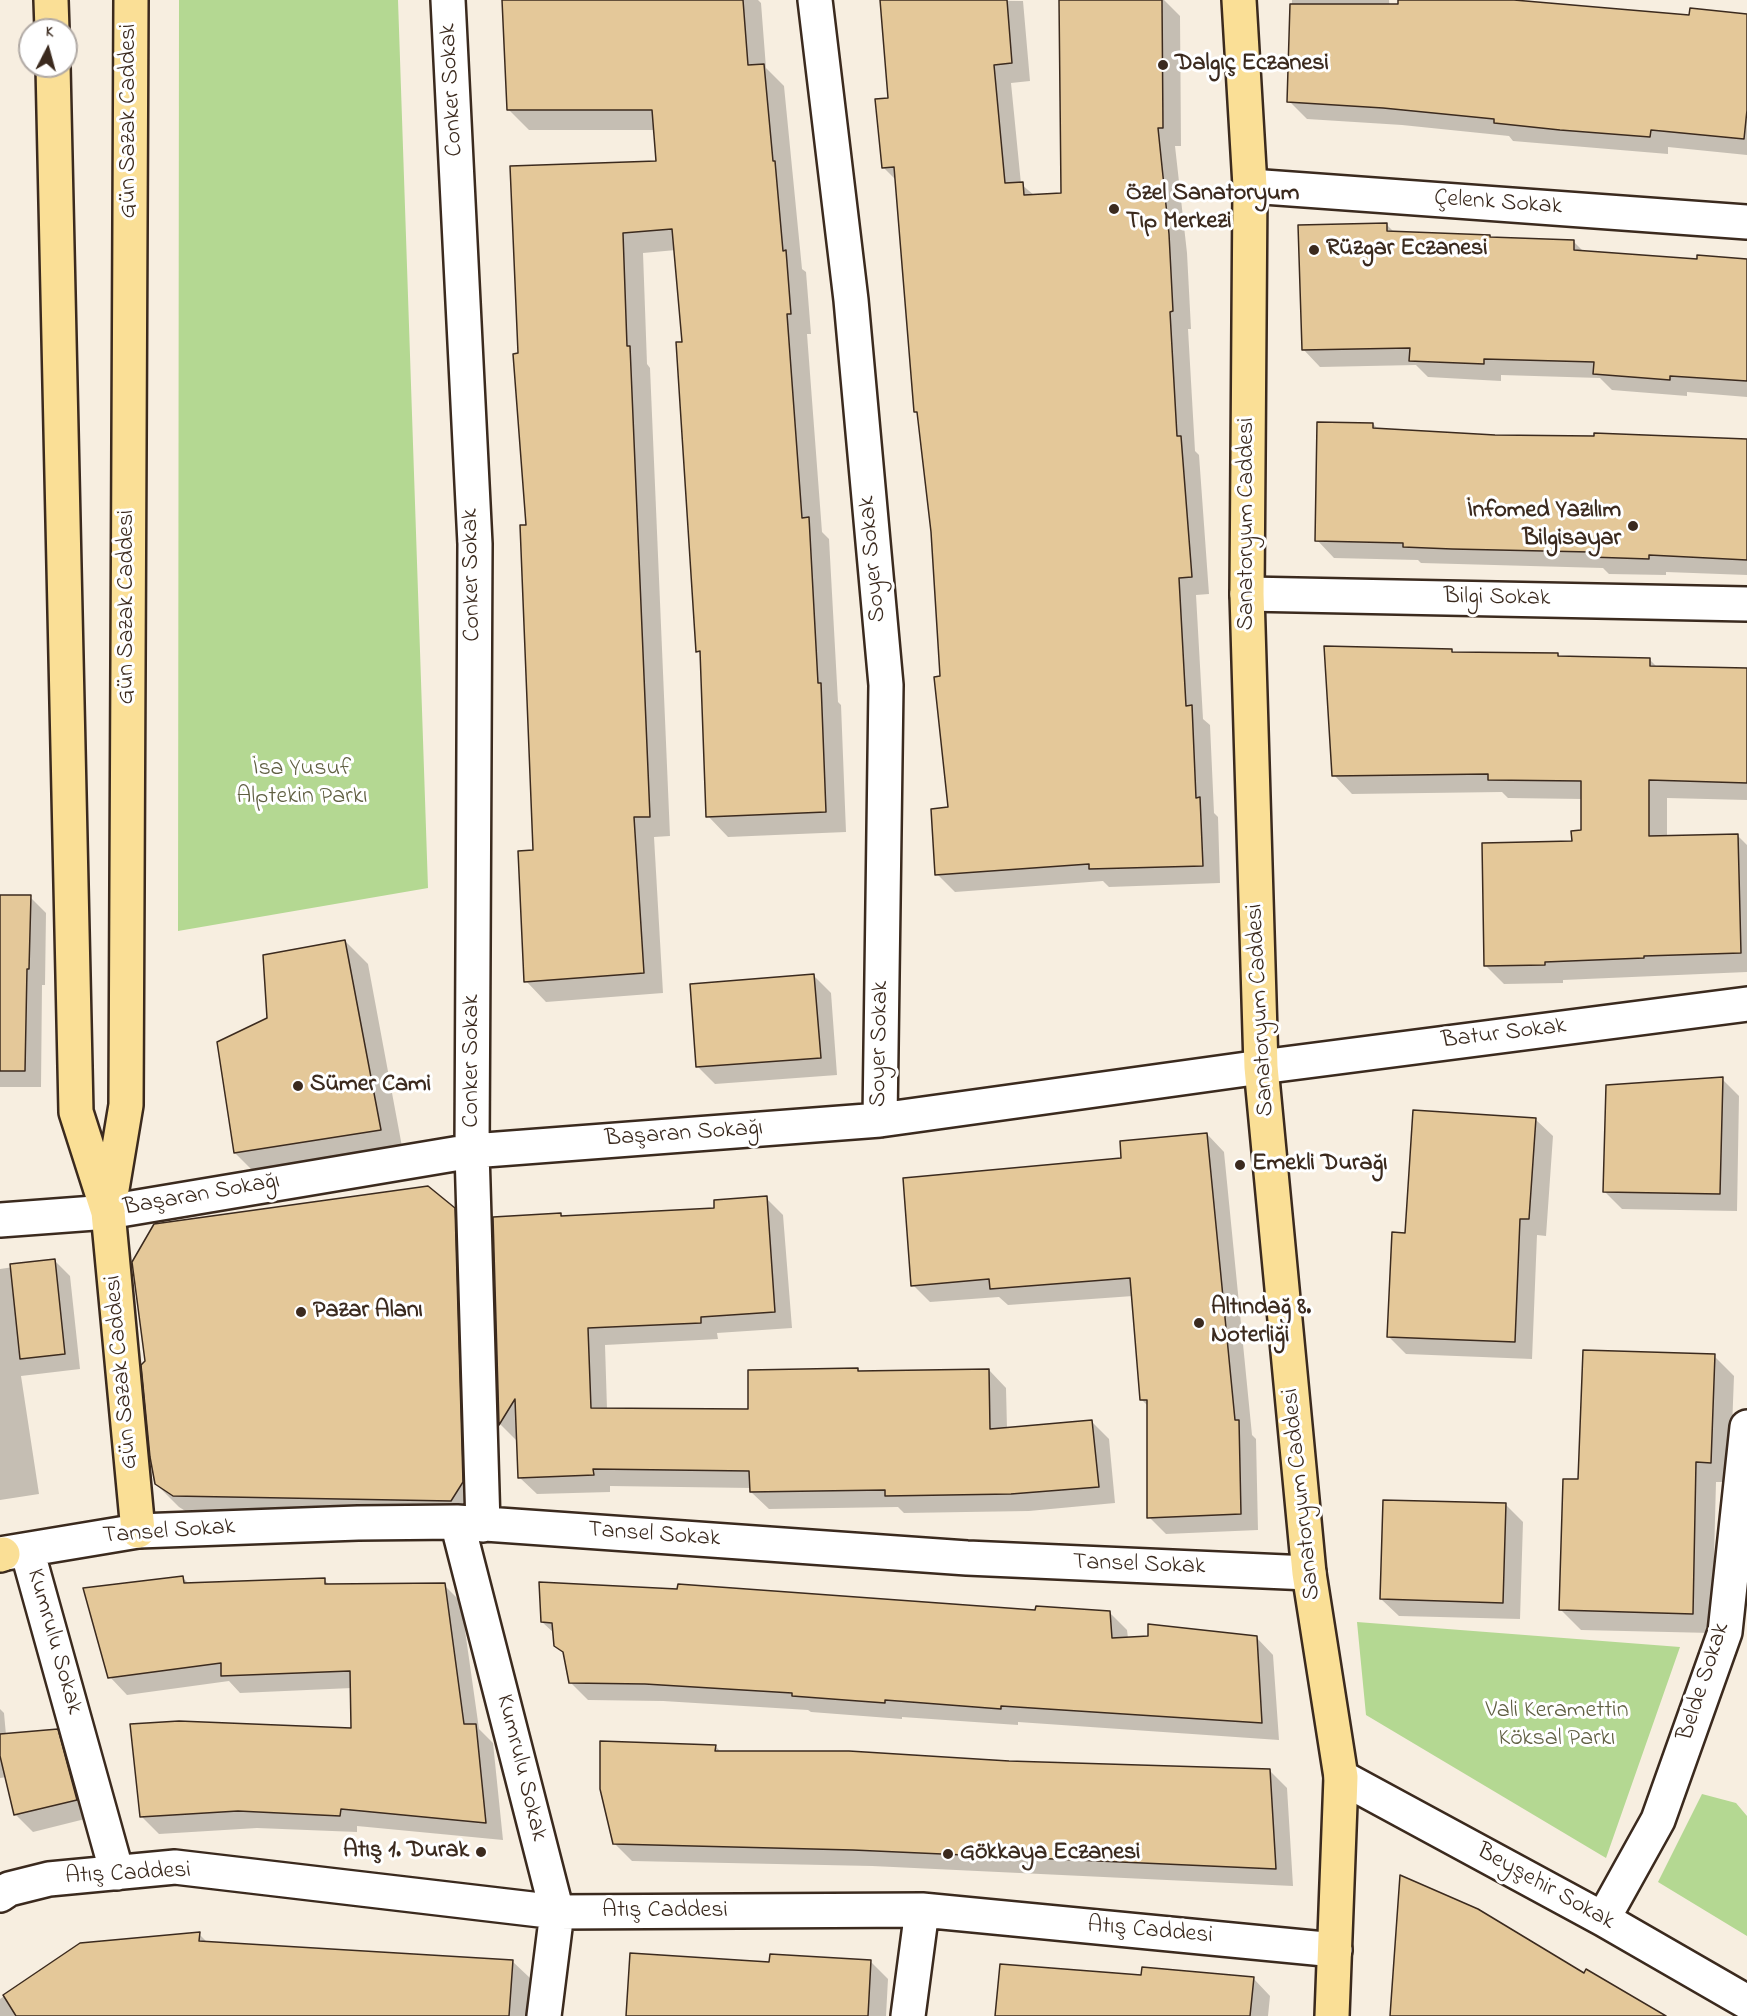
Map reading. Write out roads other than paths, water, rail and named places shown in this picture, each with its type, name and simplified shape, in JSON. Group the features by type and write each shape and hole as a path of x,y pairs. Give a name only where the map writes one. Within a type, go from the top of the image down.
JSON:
{"main road":[{"path":"51,0 52,18"},
{"name":"Gün Sazak Caddesi","path":"108,1212 126,1105 131,0"},
{"name":"Sanatoryum Caddesi","path":"1239,0 1250,186 1247,594 1261,1067 1309,1573 1341,1777 1332,2016"},
{"name":"Gün Sazak Caddesi","path":"52,78 76,1112 108,1212 138,1531"}],"street":[{"name":"Conker Sokak","path":"448,0 475,544 470,1523"},
{"name":"Soyer Sokak","path":"815,0 851,300 886,685 880,1120"},
{"name":"Çelenk Sokak","path":"1250,186 1747,222"},
{"name":"Bilgi Sokak","path":"1247,594 1747,604"},
{"name":"Batur Sokak","path":"1261,1067 1747,1004"},
{"name":"Başaran Sokağı","path":"0,1220 108,1212 472,1151 880,1120 1261,1067"},
{"name":"Belde Sokak","path":"1602,1919 1658,1820 1725,1632 1747,1427"},
{"name":"Tansel Sokak","path":"6,1553 138,1531 358,1523 470,1523 967,1558 1309,1573"},
{"name":"Kumrulu Sokak","path":"470,1523 557,1912 544,2016"},
{"name":"Kumrulu Sokak","path":"6,1553 117,1873"},
{"name":"Beyşehir Sokak","path":"1341,1777 1602,1919 1747,2002"},
{"name":"Atış Caddesi","path":"0,1895 9,1889 49,1879 175,1867 557,1912 922,1910 1335,1950"},
{"path":"908,2016 922,1910"}],"place":[{"name":"Dalgıç Eczanesi","path":"1163,65"},
{"name":"Özel Sanatoryum Tıp Merkezi","path":"1114,209"},
{"name":"Rüzgar Eczanesi","path":"1314,250"},
{"name":"İnfomed Yazılım Bilgisayar","path":"1633,526"},
{"name":"Sümer Cami","path":"298,1086"},
{"name":"Emekli Durağı","path":"1240,1165"},
{"name":"Pazar Alanı","path":"301,1312"},
{"name":"Altındağ 8. Noterliği","path":"1199,1323"},
{"name":"Atış 1. Durak","path":"481,1852"},
{"name":"Gökkaya Eczanesi","path":"948,1854"}],"park label":[{"name":"İsa Yusuf Alptekin Parkı","path":"302,784"},
{"name":"Vali Keramettin Köksal Parkı","path":"1557,1726"}]}
